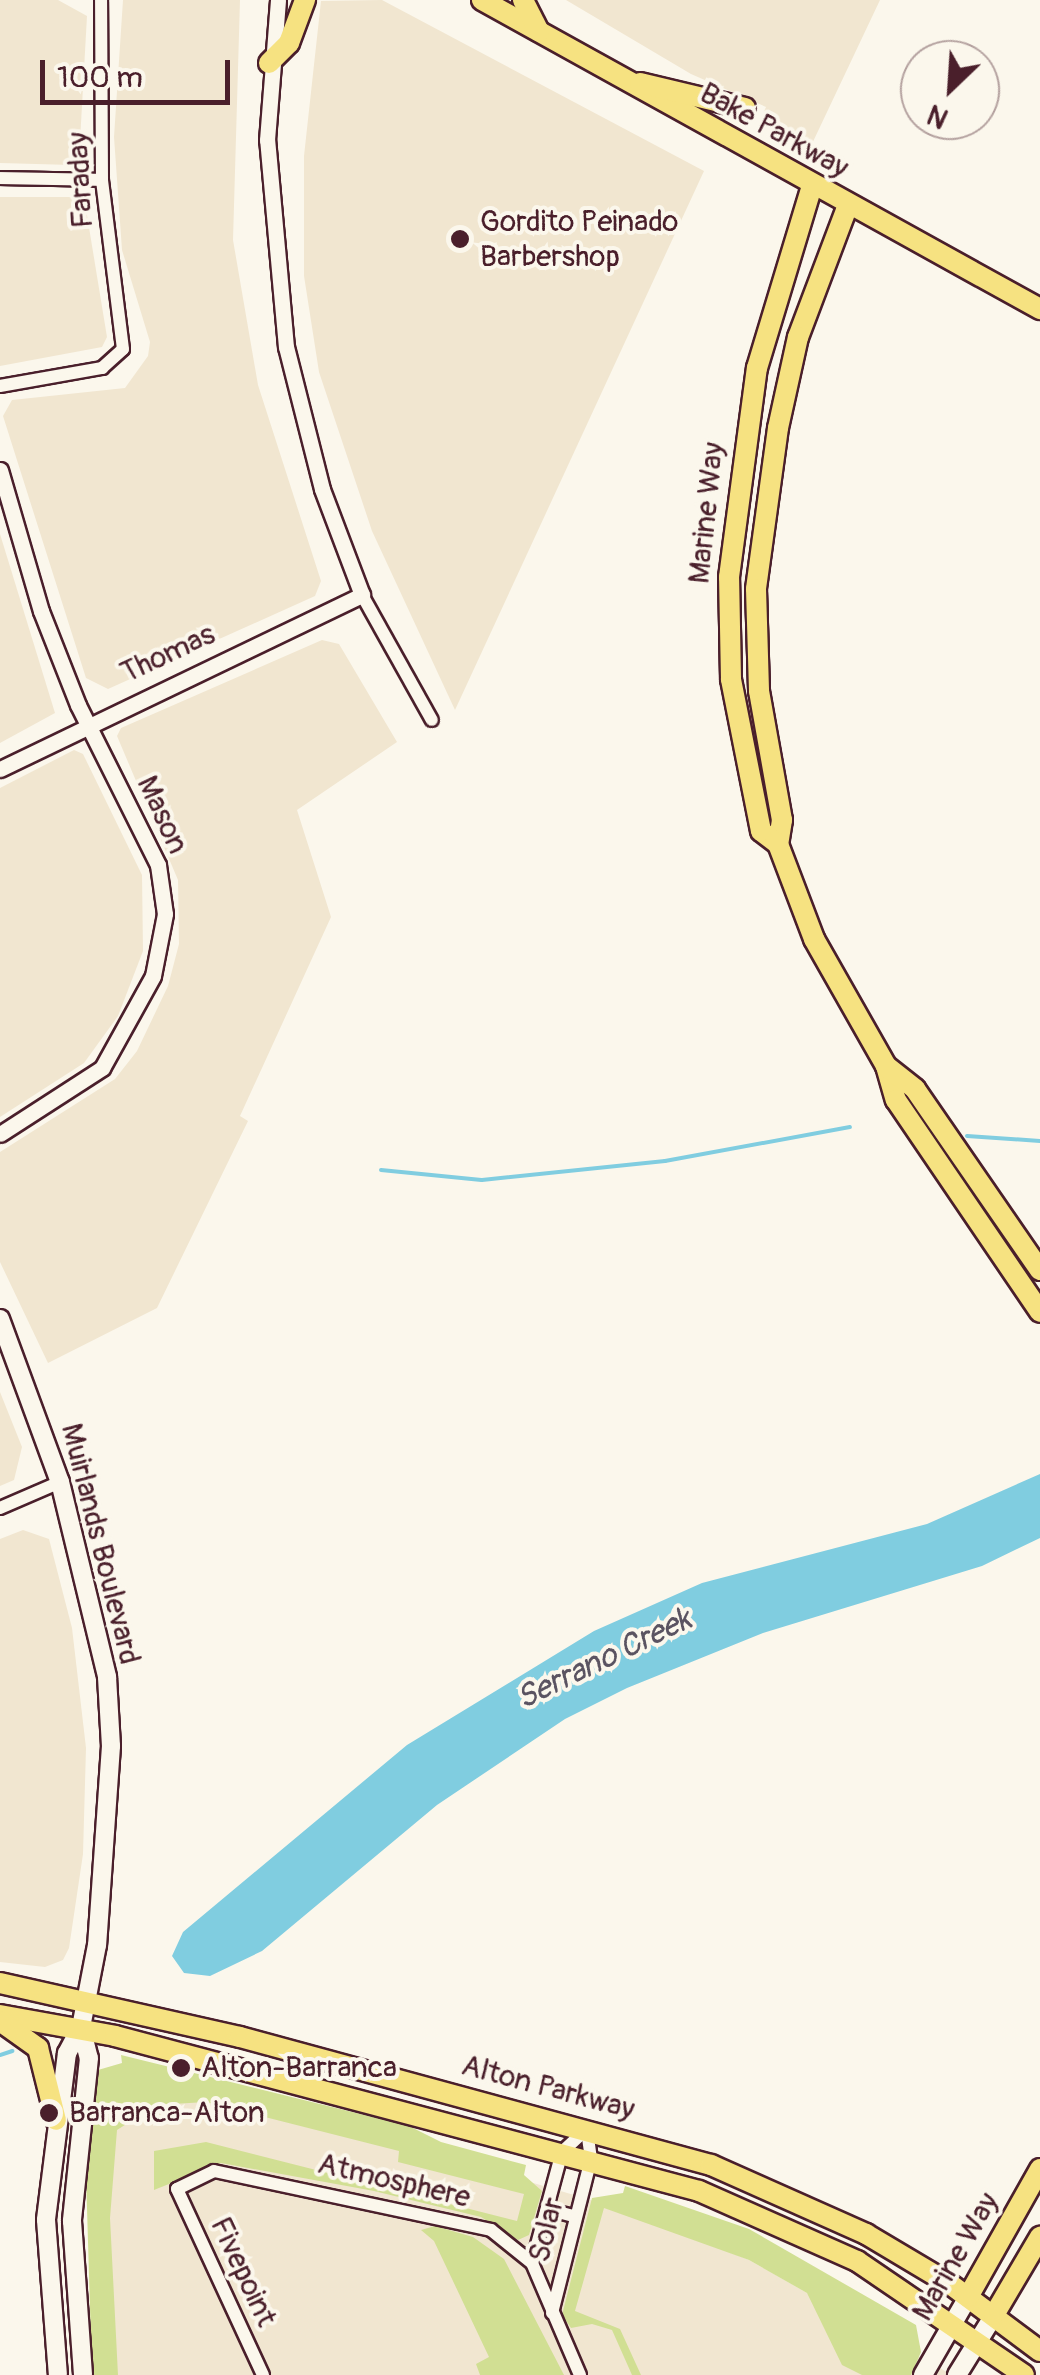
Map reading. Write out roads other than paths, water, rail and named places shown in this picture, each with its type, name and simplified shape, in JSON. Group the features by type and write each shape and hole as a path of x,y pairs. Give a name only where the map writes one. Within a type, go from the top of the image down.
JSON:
{"main road":[{"path":"269,62 288,43 305,0"},
{"name":"Bake Parkway","path":"482,0 812,186 1040,308"},
{"path":"523,0 539,31"},
{"path":"618,78 745,108"},
{"name":"Marine Way","path":"778,844 761,831 731,679 729,577 757,368 812,186"},
{"name":"Marine Way","path":"848,205 816,285 778,428 756,589 759,691 782,820 778,844 814,940 886,1066 896,1100 1040,1312"},
{"name":"Marine Way","path":"886,1066 915,1089 1040,1270"},
{"name":"Muirlands Boulevard","path":"0,1320 60,1482 89,1585 110,1729 105,1867 81,2027"},
{"name":"Alton Parkway","path":"0,1983 86,1999 684,2156 789,2196 968,2296 1040,2352"},
{"path":"0,2018 38,2048 56,2120"},
{"name":"Alton Parkway","path":"0,2018 81,2027 590,2159 699,2192 797,2231 955,2322 1024,2375"},
{"path":"58,2375 46,2220 67,2053 81,2027"},
{"path":"81,2027 88,2058 72,2222 83,2375"},
{"name":"Marine Way","path":"924,2375 1040,2169"},
{"name":"Marine Way","path":"958,2375 1040,2237"}],"street":[{"name":"Faraday","path":"0,386 102,368 120,357 102,180 100,0"},
{"path":"278,0 269,62 272,232 286,347 322,489 362,595 432,720"},
{"path":"0,178 102,180"},
{"name":"Mason","path":"0,470 41,611 87,722 161,875 159,958 137,1015 102,1068 0,1134"},
{"name":"Thomas","path":"0,768 87,722 362,595"},
{"path":"0,1508 60,1482"},
{"path":"562,2152 587,2130"},
{"path":"587,2130 590,2159"},
{"name":"Solar","path":"532,2263 562,2152"},
{"name":"Solar","path":"552,2313 590,2159"},
{"name":"Atmosphere","path":"177,2190 214,2171 305,2187 491,2230 532,2263 580,2375"},
{"name":"Fivepoint","path":"177,2190 262,2375"},
{"path":"547,2209 576,2217"}],"water":[{"path":"1040,1474 1040,1538 982,1566 763,1633 627,1688 565,1719 437,1805 262,1951 210,1976 184,1973 172,1956 183,1932 407,1745 594,1631 702,1583 927,1524"}],"waterway":[{"path":"381,1170 482,1180 665,1161 850,1127"},
{"path":"967,1136 1040,1141"},
{"name":"Serrano Creek","path":"0,2055 12,2051"}],"place":[{"name":"Gordito Peinado Barbershop","path":"460,239"},
{"name":"Alton-Barranca","path":"181,2068"},
{"name":"Barranca-Alton","path":"49,2113"}]}
